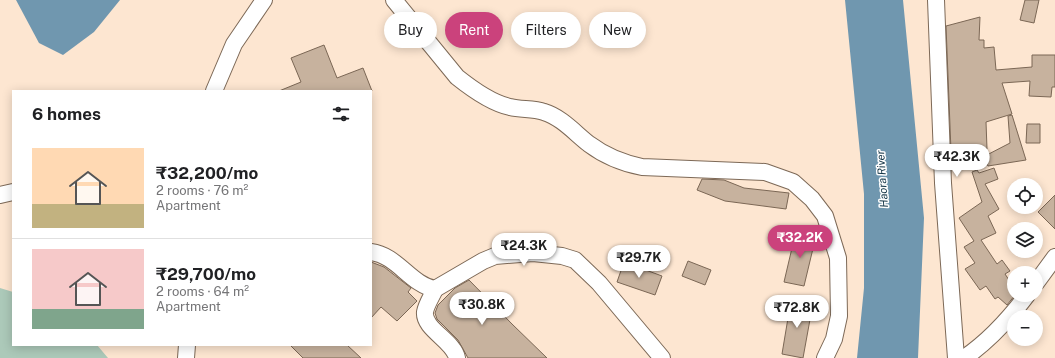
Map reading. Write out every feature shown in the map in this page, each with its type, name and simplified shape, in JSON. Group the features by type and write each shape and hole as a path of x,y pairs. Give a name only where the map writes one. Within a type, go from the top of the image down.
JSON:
{"street":[{"path":"214,90 234,44 264,0"},
{"path":"394,0 450,69 468,86 494,101 510,107 545,112 568,126 606,156 625,164 642,167 765,172 793,182 808,195 825,216 838,258 839,316 834,339 825,358"},
{"path":"936,0 943,183 956,358"},
{"path":"0,195 12,192"},
{"path":"372,252 381,254 389,258 417,280 429,288 435,289"},
{"path":"457,358 449,343 429,324 427,319 425,312 435,289 483,261 495,256 533,253 562,256 575,260 599,283 662,358"},
{"path":"1043,273 1055,257"},
{"path":"964,358 991,336 1012,315 1022,302"},
{"path":"186,358 187,346"}],"green space":[{"path":"0,288 12,292 12,346 98,346 108,358 0,358"}],"water":[{"path":"16,0 120,0 94,32 63,55 39,43"},
{"name":"Haora River","path":"845,0 903,0 924,218 918,358 857,358 864,288 864,194"}],"building":[{"path":"1025,0 1039,0 1034,23 1020,20"},
{"path":"980,17 979,40 984,40 984,48 994,47 996,70 1032,67 1032,55 1055,55 1055,87 1052,87 1051,97 1029,96 1030,81 1002,83 1012,114 986,122 987,149 951,151 946,26"},
{"path":"324,45 337,78 363,68 372,90 281,90 301,82 291,58"},
{"path":"1012,115 1026,160 988,166 983,157 1010,143 1008,116"},
{"path":"1027,124 1040,124 1040,143 1026,143"},
{"path":"994,168 998,179 985,184 999,209 988,216 996,233 981,240 997,264 1002,260 1007,267 1007,273 1005,274 1007,277 1007,302 1009,302 1007,305 998,297 995,299 986,286 980,290 965,269 975,263 964,247 974,241 959,218 982,202 972,172 977,170 979,173"},
{"path":"702,179 724,180 744,188 789,193 786,209 725,201 697,190"},
{"path":"1055,195 1055,229 1040,214 1043,214 1043,207"},
{"path":"796,231 816,236 804,286 784,282"},
{"path":"688,261 711,270 705,285 682,276"},
{"path":"372,262 384,267 411,288 408,292 417,301 397,321 381,307 372,317"},
{"path":"624,262 662,276 655,295 617,282"},
{"path":"469,280 547,358 468,358 458,340 437,319 435,313 438,305 455,288"},
{"path":"791,300 813,303 803,358 782,354"},
{"path":"291,346 348,346 361,358 303,358"}]}
